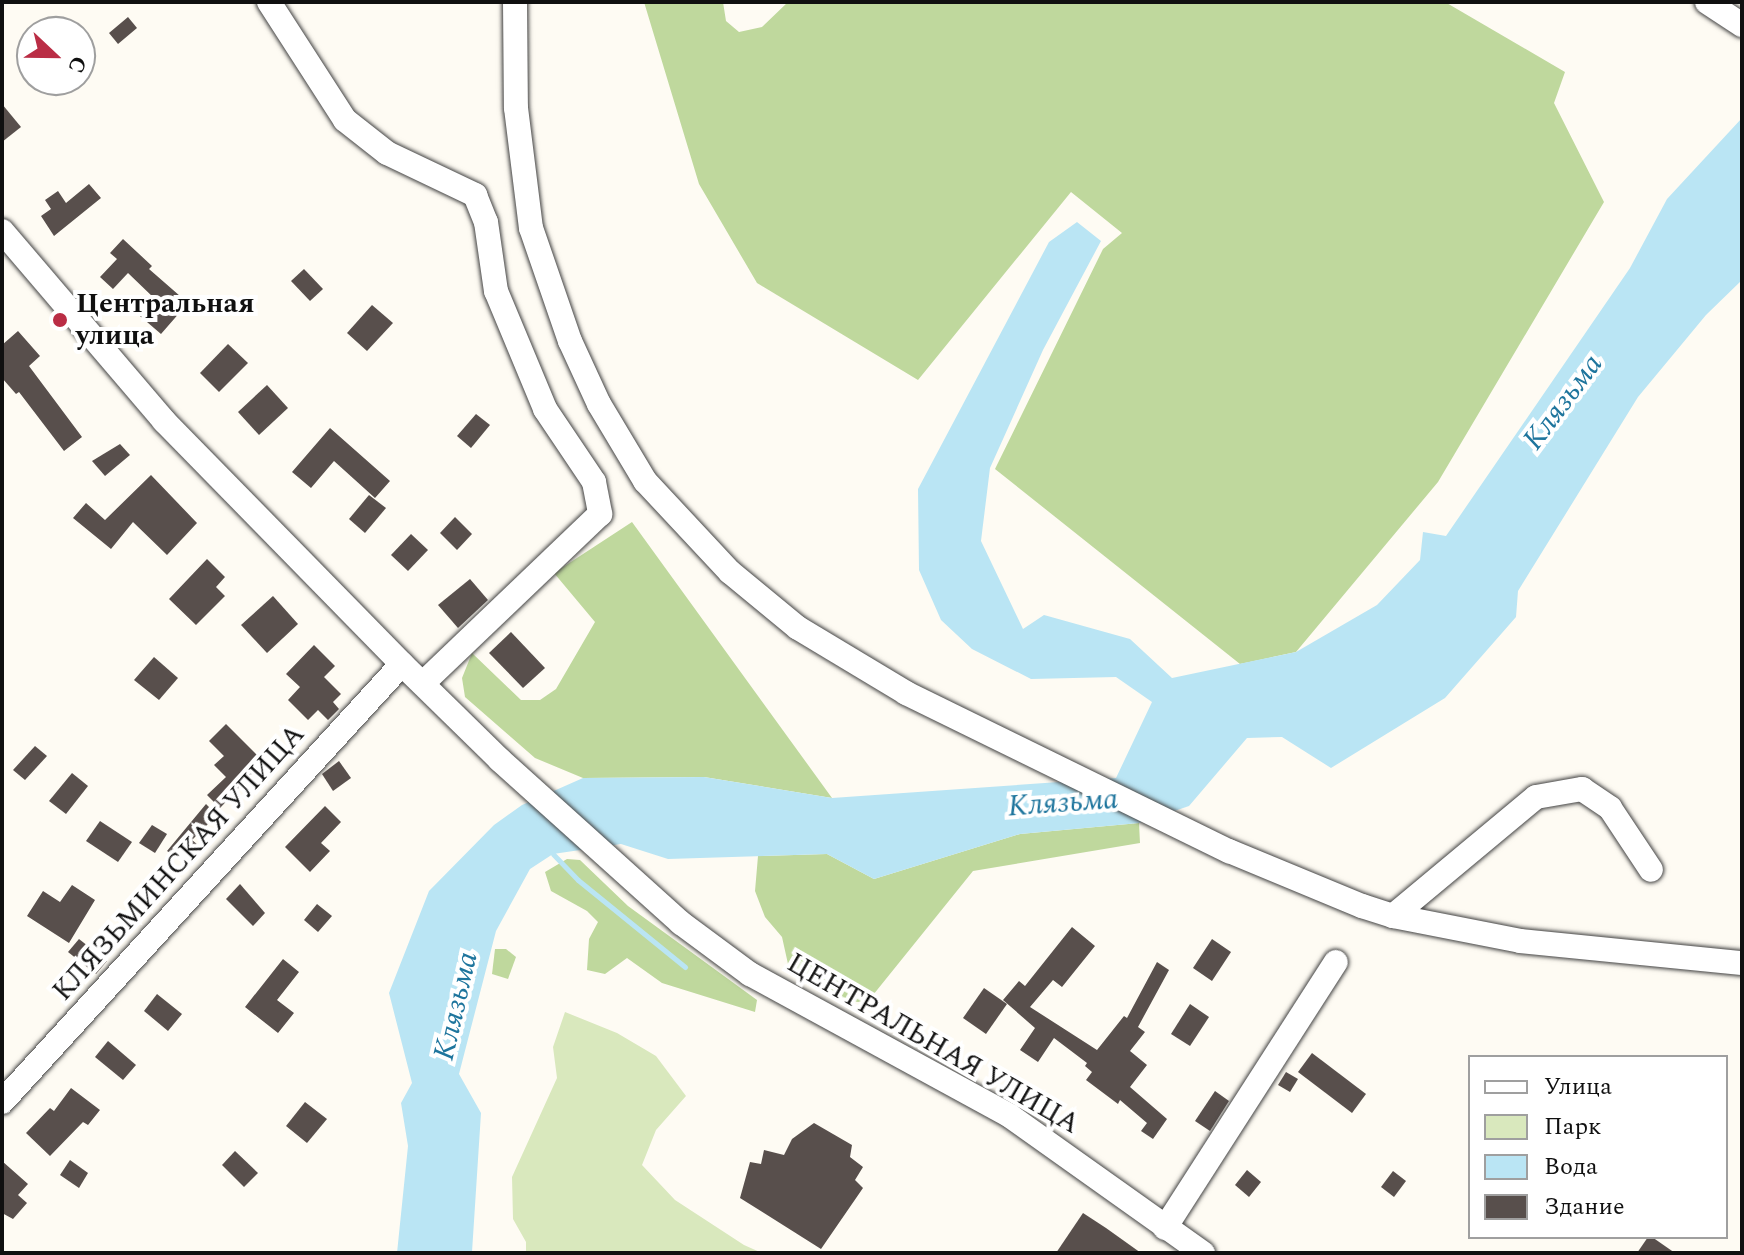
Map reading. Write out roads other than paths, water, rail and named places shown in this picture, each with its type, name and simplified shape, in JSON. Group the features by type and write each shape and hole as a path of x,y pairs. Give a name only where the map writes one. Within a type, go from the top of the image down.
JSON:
{"street":[{"path":"2,231 164,421 423,683 600,514 594,482 545,409 496,291 486,222 475,195 387,153 345,120 269,2"},
{"path":"515,2 516,108 531,228 570,341 599,404 645,481 730,572 798,628 906,693 1229,851 1393,916 1520,941 1742,963"},
{"path":"1707,2 1742,25"},
{"name":"КЛЯЗЬМИНСКАЯ УЛИЦА","path":"2,1102 402,664"},
{"name":"ЦЕНТРАЛЬНАЯ УЛИЦА","path":"423,683 500,760 635,883 750,974 1010,1116 1203,1253"},
{"path":"1393,916 1536,797 1582,789 1610,808 1651,870"},
{"path":"1165,1228 1336,962"}],"water":[{"name":"Клязьма","path":"1742,118 1742,280 1706,315 1638,397 1518,591 1516,617 1445,698 1331,768 1282,737 1247,738 1189,806 1139,823 1020,834 874,879 827,854 668,859 621,844 553,854 530,869 496,931 459,1074 481,1113 472,1252 397,1253 408,1146 401,1103 412,1083 389,993 429,891 494,825 522,805 583,778 704,777 832,798 1116,778 1152,702 1116,677 1031,679 972,649 941,620 919,570 918,489 1049,242 1077,222 1101,241 1043,350 990,468 981,541 1023,629 1044,615 1130,639 1172,678 1296,652 1377,605 1420,560 1423,532 1446,536 1630,268 1667,199"}],"waterway":[{"path":"553,854 578,880 685,967"}],"place":[{"name":"Центральная улица","path":"60,320"}]}
